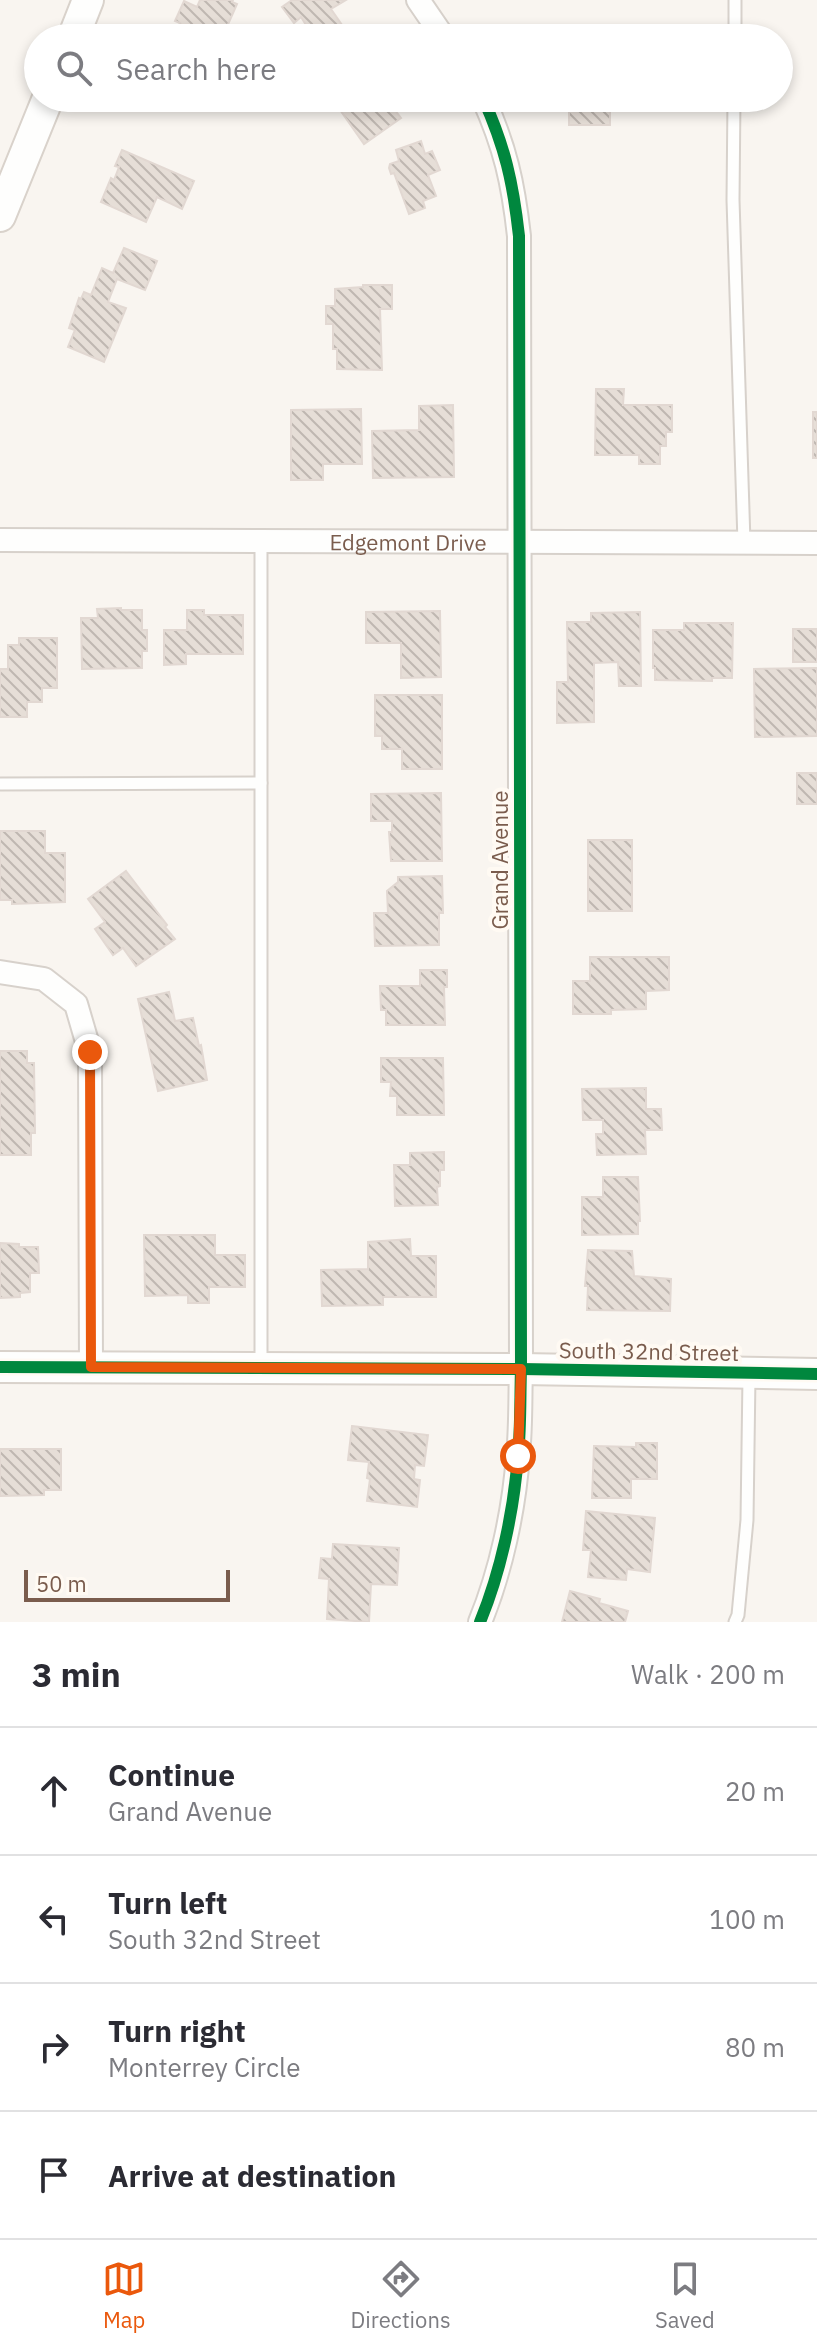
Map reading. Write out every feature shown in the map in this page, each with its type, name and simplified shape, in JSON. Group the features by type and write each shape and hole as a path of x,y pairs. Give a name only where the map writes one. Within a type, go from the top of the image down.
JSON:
{"street":[{"path":"79,24 88,0"},
{"path":"418,0 434,24"},
{"path":"0,216 42,112"},
{"name":"Grand Avenue","path":"480,1622 505,1538 518,1456 521,1369 519,236 513,186 500,136 489,112"},
{"name":"Edgemont Drive","path":"0,540 817,543"},
{"path":"0,972 44,979 76,1004 90,1052 91,1367"},
{"name":"South 32nd Street","path":"0,1367 521,1369 817,1374"}],"lane":[{"path":"735,0 735,24"},
{"path":"734,112 733,200 744,542"},
{"path":"261,541 261,1368"},
{"path":"0,784 261,783"},
{"path":"735,1622 747,1520 749,1372"}],"building":[{"path":"200,0 233,0 237,4 228,24 180,24 175,21 184,1 197,7"},
{"path":"292,0 346,0 331,9 341,24 305,24 301,17 294,23 282,7"},
{"path":"342,112 396,112 401,118 364,144"},
{"path":"569,112 610,112 610,125 569,125"},
{"path":"421,141 425,154 432,151 440,170 428,175 436,196 423,201 425,208 409,214 394,173 391,174 389,168 390,164 399,161 396,150"},
{"path":"122,150 194,181 182,209 157,197 146,222 101,202 111,178 114,180 119,167 115,166"},
{"path":"124,248 157,261 145,290 117,279 108,302 126,308 104,362 68,347 75,330 69,328 79,298 84,292 91,295 102,268 113,273"},
{"path":"392,285 392,309 380,309 382,370 337,369 333,324 326,324 326,306 335,306 335,289"},
{"path":"596,389 624,389 623,405 672,405 672,432 666,432 666,446 660,446 660,464 639,464 639,455 595,455"},
{"path":"453,405 454,477 373,478 372,431 419,430 419,406"},
{"path":"361,409 362,464 323,464 323,480 291,480 291,410"},
{"path":"813,412 817,412 817,458 813,458"},
{"path":"97,609 142,610 142,630 147,630 147,651 142,651 142,668 82,669 81,618 98,618"},
{"path":"187,610 204,610 204,615 243,615 243,654 186,654 186,664 164,665 164,630 187,630"},
{"path":"440,611 441,677 401,678 401,643 366,643 366,612"},
{"path":"640,612 641,686 619,686 618,662 594,663 594,722 557,723 557,682 568,682 567,622 591,622 591,613"},
{"path":"684,623 733,623 732,678 712,678 712,681 655,680 653,630 684,630"},
{"path":"793,629 817,629 817,662 793,662"},
{"path":"19,638 57,638 57,688 42,688 42,702 27,702 27,717 0,717 0,669 8,669 8,645 19,645"},
{"path":"817,668 817,736 755,737 754,669"},
{"path":"375,695 442,695 442,769 402,769 402,749 382,749 382,736 375,736"},
{"path":"797,773 817,773 817,804 797,804"},
{"path":"441,793 442,861 391,861 389,832 392,832 392,821 371,821 371,794"},
{"path":"0,831 45,831 45,853 65,853 65,902 12,904 12,900 0,900"},
{"path":"588,840 632,840 632,911 588,911"},
{"path":"126,871 175,939 136,966 123,948 113,955 95,929 105,922 88,899"},
{"path":"442,876 443,913 439,913 439,945 375,946 374,913 388,913 387,891 398,882 398,877"},
{"path":"590,957 669,957 669,990 646,991 646,1009 611,1010 611,1014 573,1014 573,981 590,981"},
{"path":"420,970 447,970 445,1025 386,1025 386,1010 381,1010 380,986 420,986"},
{"path":"169,992 175,1021 193,1018 207,1080 158,1091 138,999"},
{"path":"0,1051 27,1051 27,1063 34,1063 35,1133 31,1133 31,1155 0,1155"},
{"path":"381,1058 443,1058 444,1115 397,1115 397,1096 390,1096 391,1082 381,1082"},
{"path":"646,1088 646,1109 661,1109 662,1130 645,1130 646,1154 597,1155 596,1134 603,1134 603,1120 583,1120 582,1089"},
{"path":"444,1152 444,1170 440,1170 440,1186 437,1187 438,1205 395,1206 394,1165 410,1165 410,1153"},
{"path":"603,1177 638,1177 638,1234 582,1235 582,1197 603,1197"},
{"path":"144,1235 215,1235 215,1255 245,1255 245,1287 209,1287 209,1303 188,1303 188,1295 145,1296"},
{"path":"410,1239 411,1256 436,1256 436,1297 383,1297 383,1305 322,1306 321,1270 368,1269 368,1242"},
{"path":"0,1243 38,1247 39,1273 30,1273 30,1292 20,1293 20,1297 0,1298"},
{"path":"588,1250 632,1251 634,1276 671,1279 670,1311 587,1310"},
{"path":"352,1426 428,1435 424,1466 415,1465 414,1479 420,1480 417,1507 367,1501 369,1462 348,1460"},
{"path":"636,1443 657,1443 657,1479 631,1479 631,1498 592,1498 594,1446 636,1447"},
{"path":"0,1449 61,1449 61,1490 44,1490 44,1495 0,1496"},
{"path":"586,1511 655,1518 650,1572 627,1569 626,1580 588,1577 591,1550 583,1550"},
{"path":"333,1544 399,1548 397,1585 371,1584 369,1622 327,1619 329,1579 319,1578 321,1558 332,1559"},
{"path":"570,1591 628,1611 625,1622 562,1622"}],"cycle path":[{"path":"480,1622 500,1561 513,1497 519,1444 521,1369 519,236 507,165 489,112"},
{"path":"0,1367 521,1369 817,1374"}],"route":[{"path":"90,1052 91,1367 521,1369 518,1456"}]}
